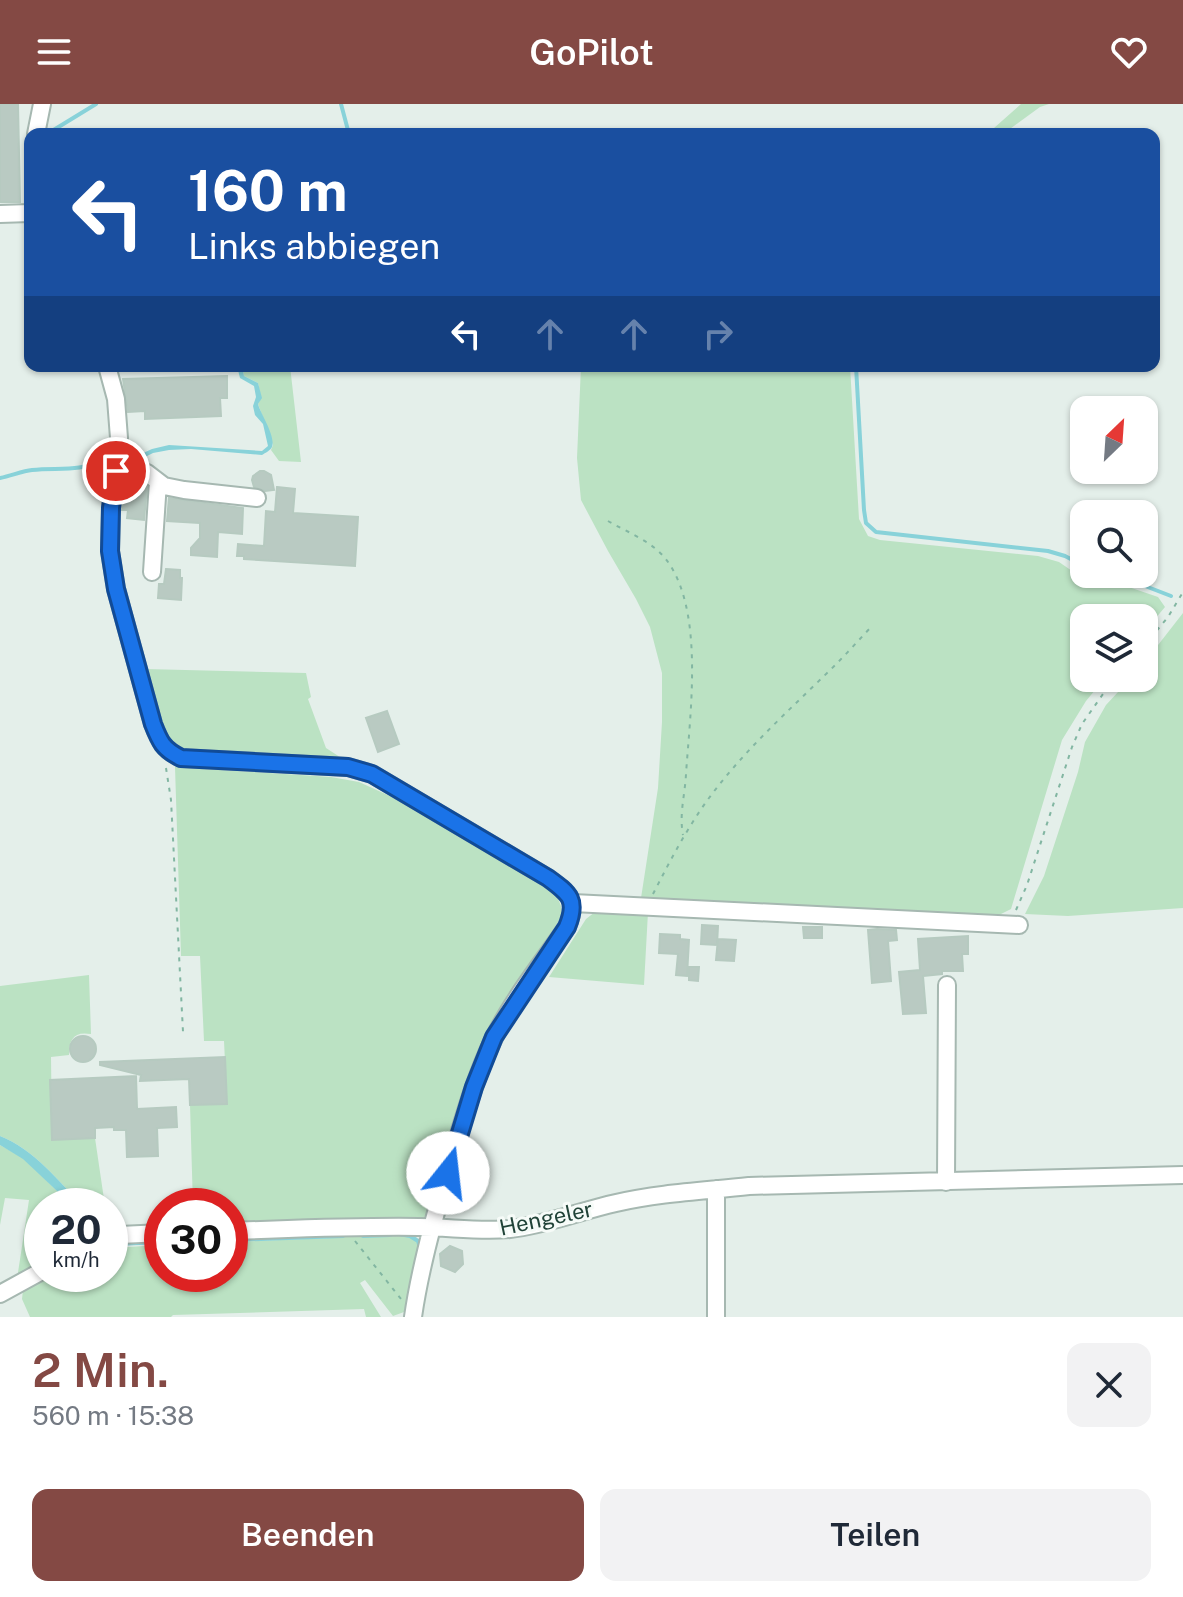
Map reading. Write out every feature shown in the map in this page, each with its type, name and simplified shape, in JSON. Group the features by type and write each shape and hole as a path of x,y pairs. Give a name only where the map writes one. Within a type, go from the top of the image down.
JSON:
{"street":[{"path":"37,128 42,104"},
{"path":"0,214 24,213"},
{"path":"109,372 114,389 119,438 110,540 116,589 153,724 167,751 193,760 348,767 372,774 548,878 567,891 573,903 573,913 567,927 494,1037 468,1105 431,1227 414,1315"},
{"path":"116,471 147,473 164,486 184,490 257,498"},
{"path":"152,572 158,482"},
{"path":"573,903 1012,924"},
{"path":"946,1182 947,985"},
{"name":"Hengeler","path":"248,1230 431,1227 487,1231 513,1229 644,1197 749,1186 1183,1175"},
{"path":"716,1189 716,1317"},
{"path":"0,1294 24,1281"}],"path":[{"path":"608,521 644,541 663,556 675,573 689,617 690,718 680,819 683,836"},
{"path":"1158,629 1183,592"},
{"path":"647,906 683,836 736,764 872,626"},
{"path":"1012,924 1072,747 1082,724 1105,692"},
{"path":"167,751 183,1032"},
{"path":"345,1227 414,1315"}],"green space":[{"path":"1021,104 1049,104 1011,128 994,128"},
{"path":"243,372 291,372 301,462 279,461 271,450 273,445 258,404 261,398 258,383 244,376"},
{"path":"581,372 850,372 859,519 868,536 880,540 1038,556 1059,562 1070,570 1070,588 1132,588 1158,597 1165,607 1158,615 1158,604 1070,604 1070,692 1093,692 1062,740 1011,909 999,915 641,898 658,788 662,673 650,627 581,500 577,458"},
{"path":"1183,613 1183,908 1068,916 1025,914 1044,876 1085,742 1106,705 1118,692 1158,692 1158,645"},
{"path":"145,669 306,673 311,697 308,699 326,748 343,759 182,750 164,737"},
{"path":"175,767 331,777 359,782 414,807 556,894 561,906 562,916 519,984 461,1102 431,1207 420,1219 248,1223 248,1188 192,1188 190,1105 227,1104 224,1041 204,1041 200,956 181,956"},
{"path":"595,912 648,912 644,985 549,977 586,919"},
{"path":"89,975 91,1034 74,1037 69,1055 51,1057 52,1139 95,1138 102,1188 66,1188 35,1157 0,1136 0,986"},
{"path":"0,1145 23,1158 54,1188 24,1188 24,1200 5,1198 0,1225"},
{"path":"24,1233 24,1275 17,1279"},
{"path":"359,1233 411,1233 417,1238 419,1244 404,1312 393,1316 365,1280 360,1283 381,1317 366,1317 364,1309 171,1317 30,1317 22,1299 24,1289 24,1292 128,1292 128,1247 144,1246 144,1292 248,1292 248,1241 331,1238"}],"water":[{"path":"238,372 243,372 244,376 258,383 262,398 258,404 273,442 270,449 262,455 169,450 153,453 133,463 130,459 169,445 262,451 268,446 263,424 255,415 254,386 240,378"},
{"path":"0,1136 24,1149 66,1188 54,1188 23,1159 0,1145"}],"building":[{"path":"0,104 18,104 20,202 0,202"},
{"path":"227,376 227,398 220,398 221,416 145,419 145,411 128,412 123,379"},
{"path":"260,471 271,475 274,490 254,487 253,476"},
{"path":"127,481 147,487 144,520 127,518 128,510 122,510"},
{"path":"277,487 295,489 293,513 358,517 355,566 237,556 238,544 264,546 266,511 275,512"},
{"path":"169,498 243,508 242,534 218,532 217,557 191,555 191,548 200,538 200,523 167,521"},
{"path":"166,569 180,570 181,600 158,598 159,584 164,584"},
{"path":"387,711 399,744 378,752 366,718"},
{"path":"702,925 718,926 717,945 701,944"},
{"path":"803,927 822,927 822,938 804,938"},
{"path":"868,930 896,930 897,940 888,941 891,981 872,983"},
{"path":"660,934 680,935 680,939 689,940 687,976 676,975 678,954 659,953"},
{"path":"968,936 968,954 962,954 963,971 942,971 942,974 923,976 926,1013 903,1014 899,972 920,970 918,939"},
{"path":"718,939 736,940 734,961 716,960"},
{"path":"689,967 699,967 698,981 689,980"},
{"path":"83,1036 92,1040 96,1049 92,1058 83,1062 74,1058 70,1049 74,1040"},
{"path":"225,1057 227,1104 190,1105 189,1079 140,1081 141,1075 100,1065 100,1062"},
{"path":"136,1076 137,1109 176,1107 177,1127 157,1128 158,1156 127,1157 126,1130 114,1130 114,1127 95,1128 95,1138 52,1140 50,1080"},
{"path":"450,1246 462,1251 463,1264 455,1272 441,1266 440,1254"}],"waterway":[{"path":"57,128 96,104"},
{"path":"341,104 347,128"},
{"path":"856,372 864,510 866,523 876,532 1048,551 1070,559"},
{"path":"0,478 32,470 77,468 104,459"},
{"path":"1150,588 1171,596"},
{"path":"399,1234 418,1241 420,1248"},
{"path":"363,1236 390,1235"},
{"path":"248,1239 343,1236"},
{"path":"128,1244 144,1243"}],"route":[{"path":"116,471 110,551 116,589 153,724 167,751 181,758 205,761 348,767 372,774 548,878 567,891 573,903 573,913 567,927 494,1037 480,1069 448,1173"}]}
